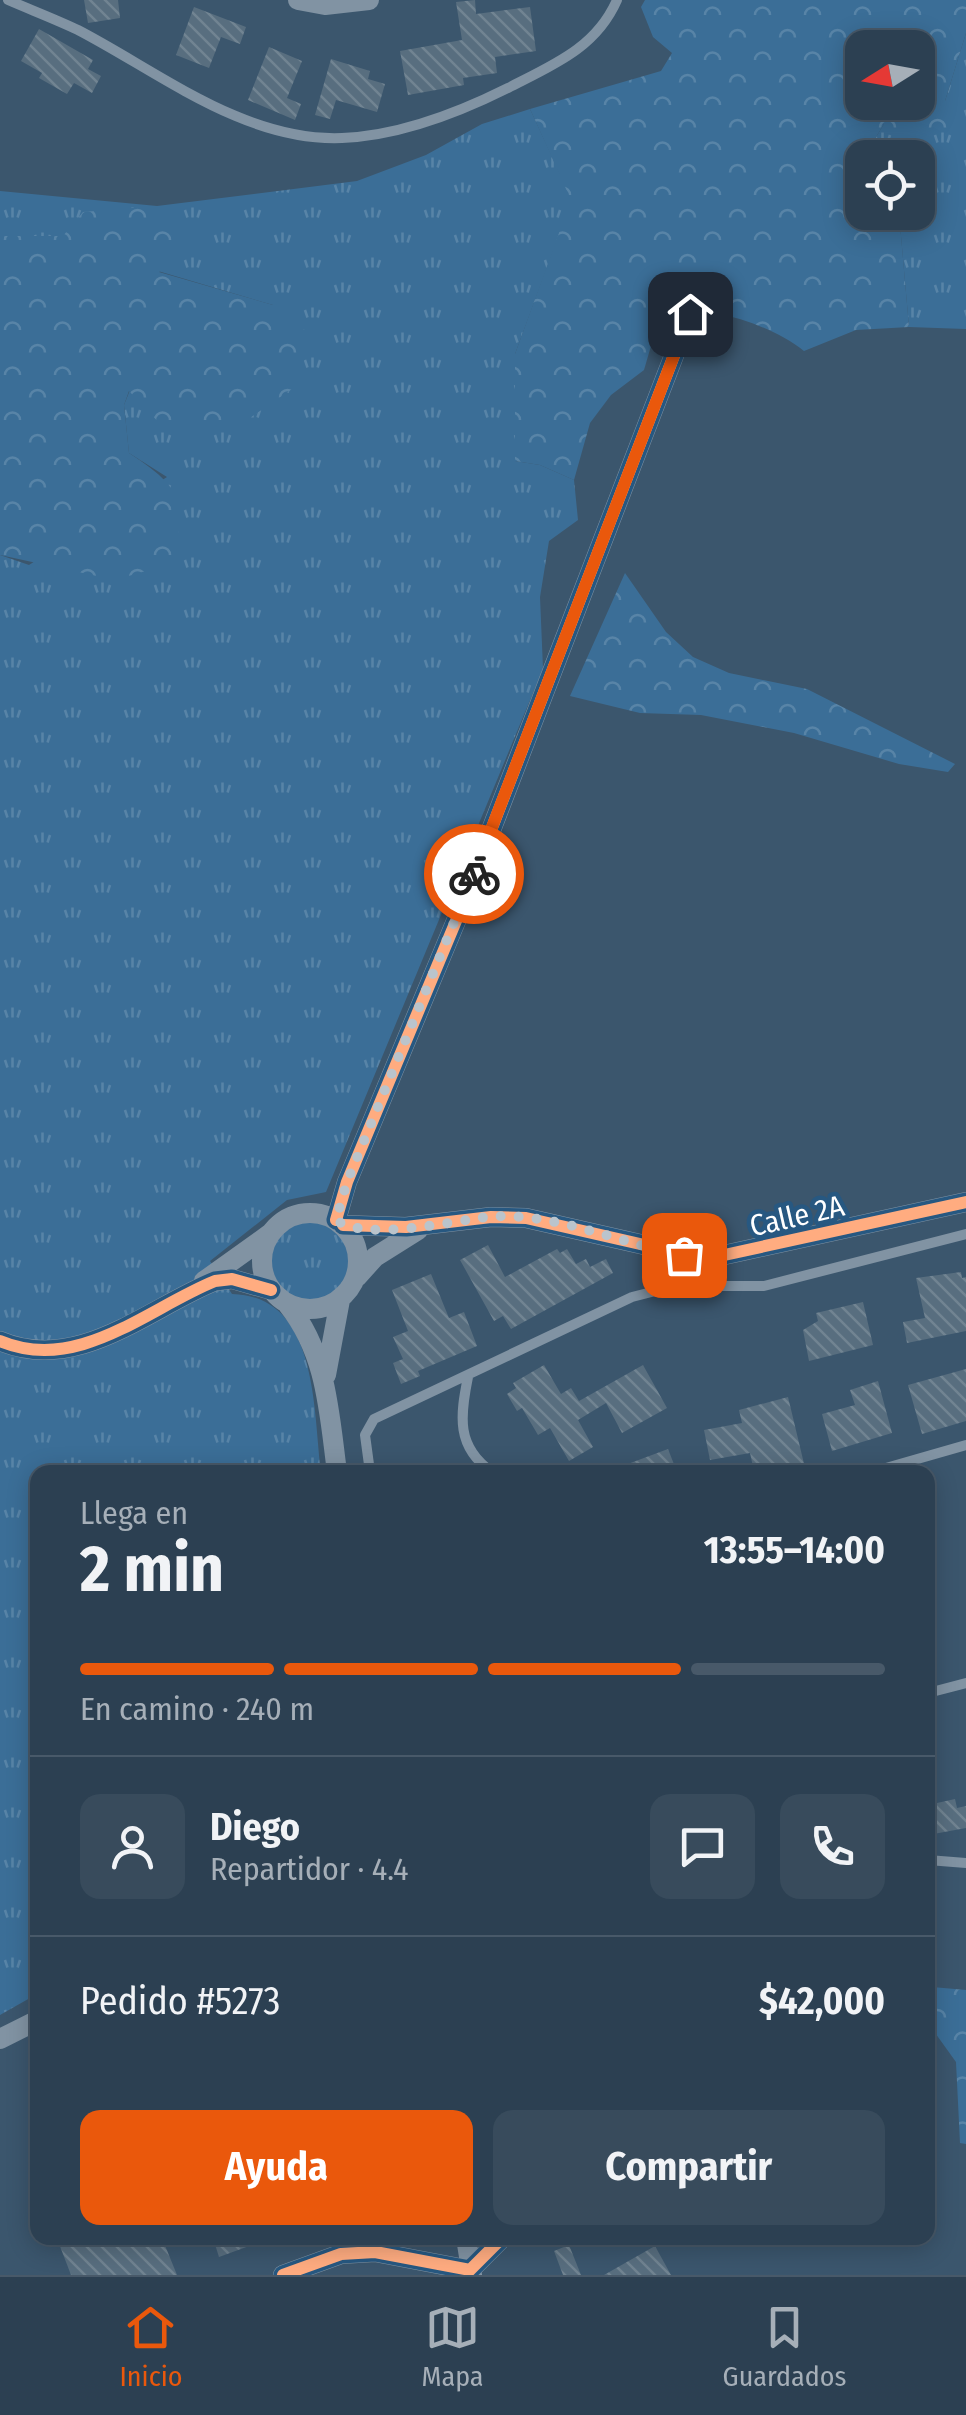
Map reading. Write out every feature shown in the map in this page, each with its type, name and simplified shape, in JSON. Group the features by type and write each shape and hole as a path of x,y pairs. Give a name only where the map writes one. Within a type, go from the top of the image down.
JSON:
{"street":[{"path":"298,0 325,5 369,0"},
{"path":"332,1220 456,921 690,314"},
{"name":"Calle 2A","path":"332,1220 428,1226 491,1217 526,1218 706,1259 966,1202"},
{"path":"0,1341 48,1349 86,1345 195,1289 292,1216 332,1220 357,1249 357,1276 340,1300 326,1382"},
{"name":"Calle 2A","path":"357,1276 404,1236 428,1226"},
{"path":"271,1233 262,1268 279,1297 306,1328 326,1382 335,1465"},
{"path":"195,1289 232,1279 314,1310 340,1300"},
{"path":"0,2039 30,2024"},
{"path":"467,2245 471,2272"},
{"path":"471,2272 496,2245"},
{"path":"282,2275 341,2254 376,2252 471,2272"}],"lane":[{"path":"8,0 75,29 248,122 340,138 399,129 496,94 566,58 598,35 617,0"},
{"path":"369,1465 365,1435 374,1419 653,1289 764,1286 966,1234"},
{"path":"468,1377 460,1427 482,1465"},
{"path":"896,1465 966,1445"},
{"path":"935,1691 966,1682"},
{"path":"935,1860 966,1862"}],"green space":[{"path":"645,0 966,0 966,33 945,101 956,126 921,140 908,140 884,124 874,140 845,140 845,230 900,230 909,327 856,330 804,351 773,332 737,318 662,308 644,370 611,395 590,423 574,480 540,465 515,461 515,354 571,200 530,109 661,71 672,53 653,37 641,7"},
{"path":"966,33 966,329 909,327 900,230 935,230 935,140 874,140 884,124 895,120 935,120 935,105 945,101"},
{"path":"530,109 572,200 515,354 515,461 540,465 574,480 578,520 549,541 540,597 543,669 326,1192 287,1200 210,1261 232,1294 260,1300 281,1314 296,1334 312,1388 320,1465 30,1465 30,1998 0,2015 0,555 29,565 167,477 129,453 124,405 130,390 139,398 273,305 158,271 64,236 0,236 0,191 157,206 357,181 426,155 482,124"},
{"path":"157,206 180,255 159,272 273,305 312,336 295,387 238,426 165,429 129,391 124,405 129,453 160,476 176,498 179,524 173,563 115,580 0,555 0,236 63,236 83,212"},
{"path":"625,573 666,632 693,657 729,673 807,689 955,764 948,772 899,764 794,733 701,715 640,713 570,696"},
{"path":"310,1213 328,1216 344,1227 355,1243 355,1279 344,1295 328,1306 310,1309 292,1306 276,1295 265,1279 262,1261 265,1243 276,1227 292,1216"},
{"path":"935,1987 966,1990 966,2144 960,2143 956,2062 935,2033"}],"building":[{"path":"84,0 118,0 120,18 88,23"},
{"path":"475,0 476,14 530,7 536,51 495,57 497,73 463,78 464,85 408,95 400,51 462,40 456,2"},
{"path":"194,7 246,27 240,44 221,37 209,68 176,55"},
{"path":"39,29 93,60 88,69 101,76 92,93 74,83 67,94 39,78 42,73 21,61"},
{"path":"269,47 302,61 287,98 301,104 295,120 248,100"},
{"path":"331,59 370,71 368,79 385,84 377,112 336,100 330,119 315,115"},
{"path":"488,1245 505,1277 557,1249 560,1253 567,1249 576,1264 586,1259 590,1267 606,1259 613,1273 511,1329 503,1316 494,1321 460,1260"},
{"path":"961,1272 962,1278 966,1277 966,1331 907,1343 903,1322 925,1318 916,1278"},
{"path":"431,1274 449,1318 464,1312 477,1346 418,1371 420,1376 401,1384 393,1363 403,1359 393,1337 408,1331 392,1290"},
{"path":"863,1302 873,1345 809,1361 803,1330 818,1321 816,1313"},
{"path":"544,1365 561,1394 571,1388 579,1401 643,1365 667,1408 622,1433 606,1403 578,1420 593,1447 569,1461 550,1428 538,1435 522,1408 517,1411 507,1394 516,1388 513,1383"},
{"path":"966,1369 966,1421 922,1434 908,1385"},
{"path":"878,1381 892,1433 832,1451 822,1414 855,1405 850,1390"},
{"path":"788,1397 804,1465 753,1465 750,1453 710,1460 704,1430 742,1423 739,1410"},
{"path":"668,1449 674,1465 625,1465"},
{"path":"955,1799 957,1808 966,1806 966,1828 935,1834 935,1803"},
{"path":"60,2245 165,2245 177,2275 71,2275"},
{"path":"215,2245 252,2245 219,2257"},
{"path":"569,2245 581,2275 563,2275 554,2251"},
{"path":"655,2246 671,2275 604,2275"}],"cycle path":[{"path":"336,1220 347,1182 456,921 690,314"},
{"path":"343,1225 406,1227 491,1217 526,1218 706,1259 966,1202"},
{"path":"0,1341 29,1349 85,1344 215,1281 232,1279 271,1290"},
{"path":"283,2275 341,2254 375,2252 470,2270 495,2245"}],"way so far":[{"path":"474,874 347,1182 336,1220 353,1227 388,1228 491,1217 526,1218 684,1255"}],"route":[{"path":"474,874 690,314"}]}
